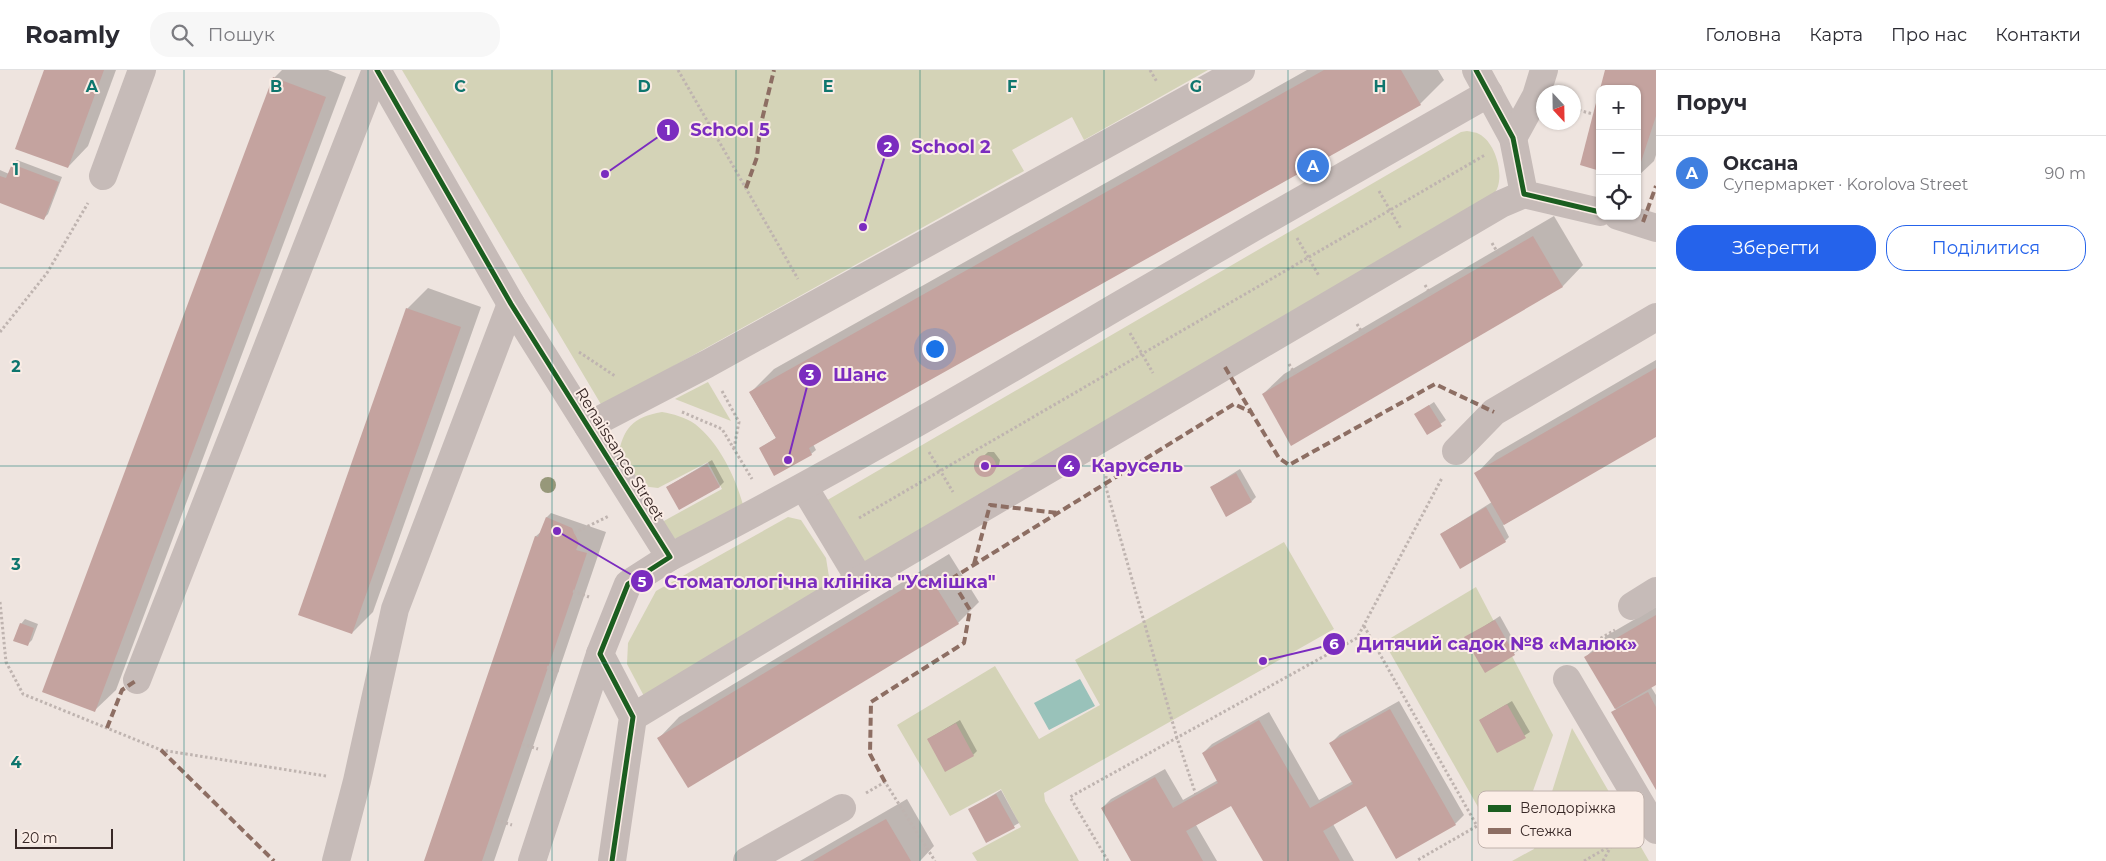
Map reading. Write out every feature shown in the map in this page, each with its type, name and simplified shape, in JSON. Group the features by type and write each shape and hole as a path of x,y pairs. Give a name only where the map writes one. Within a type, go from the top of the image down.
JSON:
{"street":[{"path":"103,176 142,70"},
{"path":"137,680 376,70"},
{"name":"Renaissance Street","path":"376,70 511,304 670,557"},
{"path":"588,426 706,364 1240,70"},
{"path":"1513,138 1536,96 1544,70"},
{"path":"532,861 600,654 628,584 670,557 768,507 914,426 1281,212 1483,81 1513,138 1524,194"},
{"path":"633,718 860,580 1501,204 1524,194 1596,211"},
{"path":"1631,220 1656,228"},
{"path":"336,861 357,781 395,609 511,304"},
{"path":"1456,451 1494,412 1656,317"},
{"path":"804,487 860,580"},
{"path":"1632,606 1656,591"},
{"path":"600,654 633,718 612,861"},
{"path":"1567,679 1634,791"},
{"path":"746,861 842,808"},
{"path":"1644,808 1651,820"}],"path":[{"path":"678,70 814,305"},
{"path":"1581,110 1593,114"},
{"path":"832,533 1513,138"},
{"path":"0,332 47,273 103,176"},
{"path":"1281,212 1334,303"},
{"path":"1116,308 1168,400"},
{"path":"706,364 739,422 734,448"},
{"path":"646,396 722,429 768,507"},
{"path":"914,426 968,517"},
{"path":"1116,431 1104,484 1177,738 1196,795"},
{"path":"1108,861 1070,797 1357,638 1456,451"},
{"path":"574,533 592,526"},
{"path":"0,602 6,662 23,694 161,750 357,781"},
{"path":"1567,679 1580,650 1630,621 1632,606"},
{"path":"1364,626 1477,826 1416,861"},
{"path":"842,808 885,782 934,861"},
{"path":"1584,861 1606,848"},
{"path":"1603,861 1610,848"}],"green space":[{"path":"402,70 1208,70 1084,140 1072,117 1012,150 1024,171 602,406"},
{"path":"1461,132 1478,133 1485,138 1497,159 1499,182 1496,191 1487,202 864,570 824,502"},
{"path":"708,382 731,421 675,399"},
{"path":"662,412 679,416 695,424 712,441 731,472 743,505 680,539 670,538 662,522 722,489 708,462 658,488 641,486 618,457 626,431 644,417"},
{"path":"788,517 801,520 826,558 830,583 645,698 627,664 628,643 656,591"},
{"path":"1284,542 1334,629 1044,793 1045,801 1079,861 977,861 972,853 1021,827 1001,789 950,816 897,725 995,666 1039,739 1100,705 1075,660"},
{"path":"1476,587 1553,735 1533,791 1478,791 1478,807 1384,642"},
{"path":"1572,728 1608,791 1552,791"},
{"path":"1641,848 1649,861 1512,861 1534,849"}],"water":[{"path":"1080,679 1095,706 1049,730 1034,703"}],"building":[{"path":"44,70 104,70 68,168 15,149"},
{"path":"1324,70 1401,70 1421,105 809,448 812,455 774,476 759,448 776,438 749,392"},
{"path":"1605,70 1656,70 1656,116 1641,162 1641,85 1601,85"},
{"path":"273,77 326,97 95,712 42,692"},
{"path":"1596,103 1596,170 1580,165"},
{"path":"12,164 59,182 44,220 0,203 0,176 6,178"},
{"path":"1533,236 1563,287 1291,446 1262,394"},
{"path":"406,308 461,327 352,634 298,615"},
{"path":"1656,368 1656,437 1504,525 1474,473"},
{"path":"1429,405 1442,426 1427,435 1414,414"},
{"path":"985,455 995,462 996,466 989,476 985,477 975,470 974,466 981,456"},
{"path":"707,464 720,487 679,510 666,487"},
{"path":"1236,473 1252,502 1226,517 1210,487"},
{"path":"1486,507 1506,542 1460,569 1440,534"},
{"path":"546,517 572,528 579,543 576,550 587,553 482,861 424,861 535,536 538,537"},
{"path":"928,574 959,624 688,788 657,738"},
{"path":"1656,615 1656,685 1615,709 1584,657"},
{"path":"1495,620 1515,655 1485,673 1464,637"},
{"path":"20,623 34,628 28,646 13,641"},
{"path":"1648,692 1656,707 1656,790 1611,712"},
{"path":"1507,704 1526,738 1497,753 1479,720"},
{"path":"1390,709 1456,825 1396,859 1366,806 1323,831 1340,861 1263,861 1231,806 1186,831 1203,861 1131,861 1101,808 1155,777 1173,808 1218,783 1202,753 1259,720 1310,808 1353,784 1329,743"},
{"path":"956,723 974,756 945,772 927,739"},
{"path":"996,794 1015,828 986,843 968,809"},
{"path":"886,819 911,861 813,861 852,838"}],"marked path":[{"path":"746,188 757,157 760,128 774,70"},
{"path":"1643,222 1656,186"},
{"path":"1225,367 1251,412"},
{"path":"885,782 870,754 871,702 964,643 970,610 951,579 1234,404 1251,412 1279,458 1289,465 1435,384 1494,412"},
{"path":"974,564 990,505 1058,513"},
{"path":"107,728 122,690 137,680"},
{"path":"161,750 274,861"}],"cycle path":[{"path":"377,70 511,304 670,557 628,584 600,654 633,717 612,861"},
{"path":"1476,70 1513,138 1524,194 1596,211"}],"place":[{"name":"Оксана","path":"1313,166"},
{"name":"School 5","path":"605,174"},
{"name":"School 2","path":"863,227"},
{"name":"Шанс","path":"788,460"},
{"name":"Карусель","path":"985,466"},
{"name":"Стоматологічна клініка \"Усмішка\"","path":"557,531"},
{"name":"Дитячий садок №8 «Малюк»","path":"1263,661"}]}
